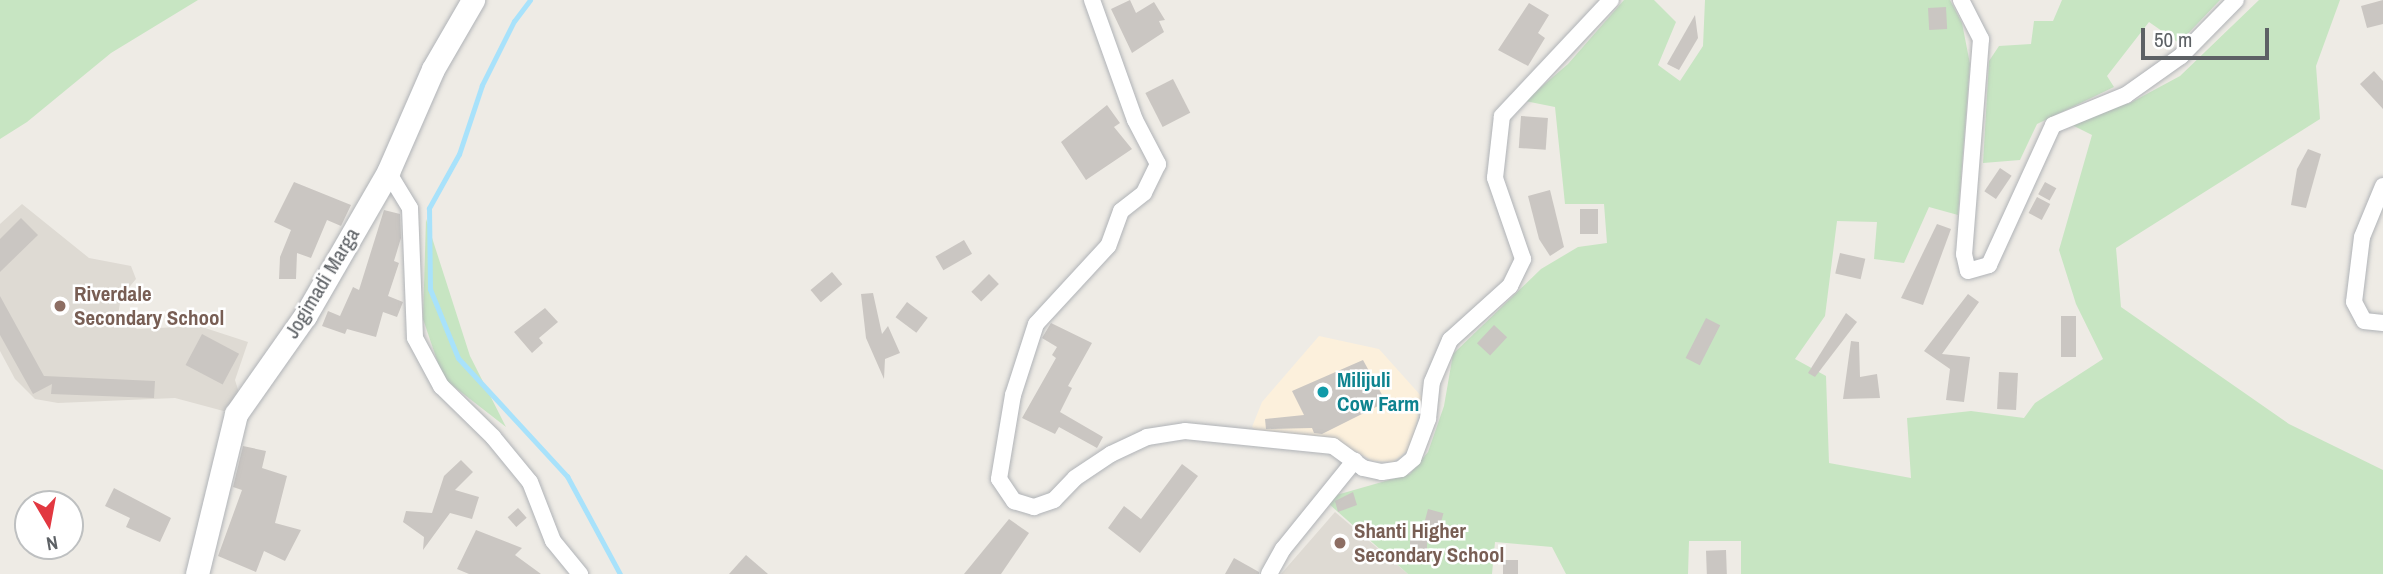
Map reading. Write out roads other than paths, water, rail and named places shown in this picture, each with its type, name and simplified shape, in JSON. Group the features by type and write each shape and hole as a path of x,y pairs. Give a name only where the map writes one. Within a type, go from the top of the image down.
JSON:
{"main road":[{"name":"Jogimadi Marga","path":"197,574 236,414 305,316 387,172 433,69 473,0"}],"street":[{"path":"1092,0 1135,120 1158,164 1144,193 1121,211 1108,246 1036,324 1013,395 999,479 1014,501 1034,507 1054,500 1075,478 1111,454 1147,437 1185,431 1333,446 1363,468 1382,472 1401,469 1413,459 1428,419 1432,382 1450,340 1510,286 1523,259 1495,178 1502,116 1611,0"},
{"path":"1961,0 1981,39 1964,254 1968,271 1989,265 2053,125 2126,95 2181,56 2236,0"},
{"path":"387,172 410,208 415,338 441,386 494,437 530,482 553,541 580,574"},
{"path":"2383,186 2362,237 2354,302 2364,321 2383,323"},
{"path":"1269,574 1283,549 1355,460"}],"waterway":[{"path":"530,0 514,21 482,85 459,154 429,208 430,289 458,358 567,476 620,574"}],"place":[{"name":"Riverdale Secondary School","path":"60,306"},
{"name":"Milijuli Cow Farm","path":"1323,392"},
{"name":"Shanti Higher Secondary School","path":"1340,543"}]}
